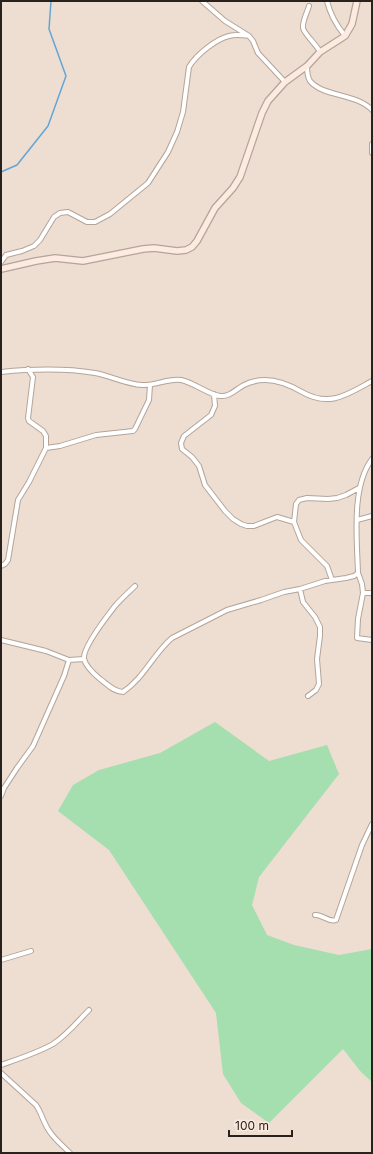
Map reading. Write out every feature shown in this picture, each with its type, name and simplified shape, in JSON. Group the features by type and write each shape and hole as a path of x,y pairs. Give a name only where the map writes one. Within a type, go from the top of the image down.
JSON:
{"street":[{"path":"202,1 225,21 248,36 258,54 285,82"},
{"path":"327,1 330,12 344,36"},
{"path":"1,269 55,258 83,261 143,249 154,248 177,251 186,250 192,247 197,241 215,208 233,188 240,177 264,107 272,95 285,82 307,66 320,52 344,36 352,24 357,1"},
{"path":"309,6 303,28 304,32 317,46 320,52"},
{"path":"1,262 6,255 34,246 40,240 54,217 60,212 68,212 87,222 94,222 110,214 148,183 168,152 177,132 183,112 189,67 192,61 211,45 228,36 239,34 248,36"},
{"path":"307,66 308,76 311,82 330,92 360,100 372,110"},
{"path":"372,144 372,153"},
{"path":"1,566 8,560 18,500 46,448 46,436 29,421 28,418 33,377 28,369"},
{"path":"1,372 28,369 95,373 134,384 150,385 179,380 194,384 214,394 226,396 244,385 255,381 265,380 280,382 292,386 315,398 335,399 346,395 372,381"},
{"path":"46,448 60,446 96,435 135,430 149,400 150,385"},
{"path":"214,394 215,406 211,415 184,436 181,443 182,449 192,457 199,466 205,485 233,519 247,526 254,526 271,518 277,517 294,522"},
{"path":"372,459 359,488 357,520 358,573 362,584 357,638 372,640"},
{"path":"332,580 327,566 301,540 294,522 296,504 300,500 307,498 337,498 359,488"},
{"path":"357,520 372,516"},
{"path":"136,586 116,605 99,627 86,651 84,659 89,668 96,675 118,692 124,692 138,679 166,643 172,638 226,610 284,592 354,576 358,573"},
{"path":"300,589 303,602 315,617 320,627 317,659 319,684 316,690 308,696"},
{"path":"362,593 372,592"},
{"path":"1,640 46,651 69,660 84,659"},
{"path":"1,796 8,782 33,746 64,676 69,660"},
{"path":"1,783 8,782"},
{"path":"315,915 318,914 332,921 336,920 362,845 372,824"},
{"path":"1,960 31,951"},
{"path":"1,1065 40,1051 54,1043 90,1010"},
{"path":"1,1073 36,1105 48,1129 70,1153"}],"green space":[{"path":"215,722 269,761 327,745 339,774 259,877 252,905 267,935 294,945 339,955 372,949 372,1082 361,1072 343,1049 269,1123 241,1103 223,1074 216,1013 109,850 58,811 73,785 99,770 160,753"}],"waterway":[{"path":"1,172 17,165 48,126 66,76 49,29 51,1"}]}
